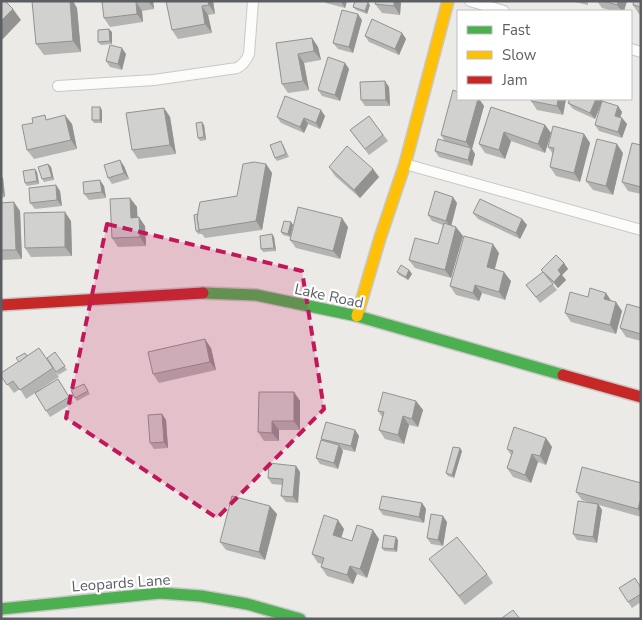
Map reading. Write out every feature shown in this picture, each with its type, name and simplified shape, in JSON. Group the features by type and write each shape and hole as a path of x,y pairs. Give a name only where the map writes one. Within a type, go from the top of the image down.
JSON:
{"main road":[{"path":"358,316 380,238 405,164 448,1"},
{"name":"Lake Road","path":"1,305 193,294 232,293 256,295 358,316 641,397"},
{"name":"Leopards Lane","path":"1,609 160,593 201,596 247,604 300,619"}],"street":[{"path":"58,86 154,80 237,68 242,65 249,54 253,1"},
{"path":"470,1 501,10"},
{"path":"405,164 641,230"}],"highlighted area":[{"path":"107,224 302,271 324,409 217,518 66,418"}],"building":[{"path":"1,1 5,1 13,9 1,21"},
{"path":"32,1 70,1 73,41 36,44"},
{"path":"143,1 136,2 137,14 104,18 102,2"},
{"path":"166,1 208,1 209,5 202,6 205,24 172,30"},
{"path":"355,1 368,2 365,11 353,7"},
{"path":"376,1 394,1 394,6 375,4"},
{"path":"604,1 618,1 617,5"},
{"path":"634,1 641,1 641,7 633,5"},
{"path":"342,10 358,14 349,47 333,43"},
{"path":"372,19 402,33 395,49 365,36"},
{"path":"109,29 110,41 98,42 98,30"},
{"path":"312,38 314,51 298,54 303,81 282,84 276,43"},
{"path":"110,45 122,48 118,64 106,61"},
{"path":"328,57 345,63 335,95 318,90"},
{"path":"385,81 386,100 361,100 360,82"},
{"path":"453,90 457,92 457,100 478,100 466,142 441,135"},
{"path":"285,96 321,110 316,123 304,118 300,127 277,117"},
{"path":"531,100 558,100 557,106"},
{"path":"570,100 596,100 590,113 568,103"},
{"path":"602,101 618,106 615,116 622,118 618,132 595,125"},
{"path":"92,107 100,107 100,120 92,120"},
{"path":"491,107 545,125 538,144 504,132 499,150 479,144"},
{"path":"164,108 170,145 132,150 126,113"},
{"path":"45,115 46,120 65,115 71,140 27,150 22,125 33,123 32,118"},
{"path":"369,116 383,135 365,149 350,130"},
{"path":"202,122 204,137 198,138 196,123"},
{"path":"553,126 584,134 574,173 550,167 554,148 548,147"},
{"path":"438,139 471,148 468,160 435,151"},
{"path":"597,139 617,144 606,186 586,181"},
{"path":"281,141 286,154 275,158 270,145"},
{"path":"632,143 641,145 641,187 622,182"},
{"path":"347,146 373,169 354,190 329,167"},
{"path":"120,160 124,173 108,178 104,165"},
{"path":"254,162 266,164 256,221 199,230 197,217 200,202 237,196 243,164"},
{"path":"48,164 52,177 42,179 38,167"},
{"path":"35,169 37,181 25,183 23,171"},
{"path":"100,180 102,192 84,194 83,182"},
{"path":"56,185 57,200 30,203 29,188"},
{"path":"435,191 453,197 446,221 428,215"},
{"path":"130,198 131,218 139,217 140,237 112,238 110,199"},
{"path":"480,199 522,219 516,233 473,213"},
{"path":"14,202 16,250 1,250 1,203"},
{"path":"298,207 342,218 333,251 290,240"},
{"path":"65,212 65,247 25,248 24,213"},
{"path":"198,214 200,231 196,231 194,215"},
{"path":"284,221 291,222 288,234 281,232"},
{"path":"444,223 456,227 445,270 409,260 415,238 438,244"},
{"path":"272,234 274,248 261,249 260,236"},
{"path":"464,236 493,244 487,267 504,272 499,292 475,285 473,293 450,286"},
{"path":"556,255 564,263 558,270 561,274 554,282 541,270"},
{"path":"401,265 409,270 406,277 397,272"},
{"path":"543,272 553,284 536,297 526,285"},
{"path":"590,288 606,293 604,299 616,302 610,325 565,313 570,292 588,297"},
{"path":"627,304 641,308 641,334 620,328"},
{"path":"205,339 210,362 153,374 148,352"},
{"path":"39,348 53,368 20,390 13,381 7,385 1,373"},
{"path":"55,352 65,366 56,372 47,358"},
{"path":"25,353 27,356 19,362 16,358"},
{"path":"58,379 69,397 46,411 35,393"},
{"path":"84,384 88,391 75,398 71,390"},
{"path":"259,392 294,392 294,421 272,421 272,433 258,432"},
{"path":"383,392 416,401 412,419 403,416 398,435 379,430 384,412 378,411"},
{"path":"162,414 164,442 150,443 148,415"},
{"path":"326,422 355,430 351,446 321,439"},
{"path":"514,427 546,438 540,456 532,454 525,475 507,468 513,451 507,449"},
{"path":"321,440 339,445 334,463 316,458"},
{"path":"453,447 460,448 452,475 446,473"},
{"path":"269,463 296,466 293,497 281,496 283,479 268,478"},
{"path":"582,467 641,483 641,498 638,509 576,492"},
{"path":"232,496 270,506 259,552 220,542"},
{"path":"382,496 422,503 419,517 379,509"},
{"path":"578,501 598,504 593,537 573,534"},
{"path":"431,514 443,516 438,540 427,538"},
{"path":"324,515 338,520 333,535 352,541 357,525 373,530 360,569 350,566 347,575 321,567 324,558 312,554"},
{"path":"384,535 396,537 394,549 382,548"},
{"path":"457,537 487,574 459,596 429,559"},
{"path":"635,578 641,588 641,594 628,602 619,588"},
{"path":"513,610 520,619 502,619 502,618"}],"traffic: fast":[{"path":"203,293 256,295 357,316 563,375"},
{"path":"1,609 160,593 201,596 247,604 300,619"}],"traffic: slow":[{"path":"357,316 380,238 405,164 448,1"}],"traffic: jam":[{"path":"1,305 203,293"},
{"path":"563,375 641,397"}]}
